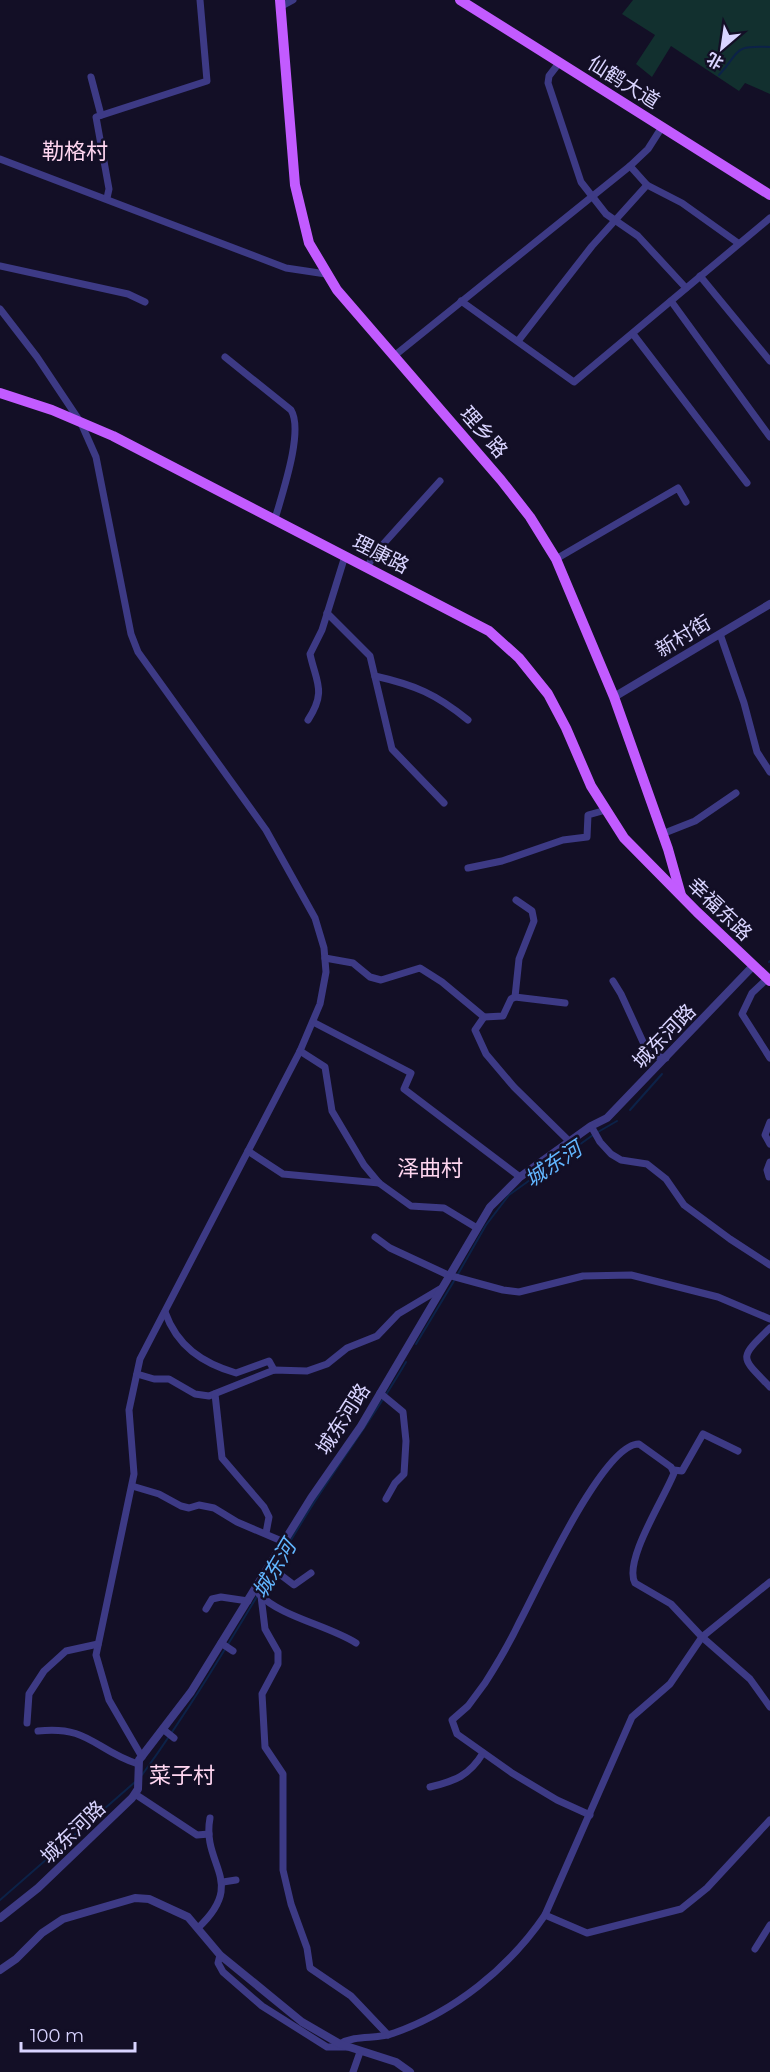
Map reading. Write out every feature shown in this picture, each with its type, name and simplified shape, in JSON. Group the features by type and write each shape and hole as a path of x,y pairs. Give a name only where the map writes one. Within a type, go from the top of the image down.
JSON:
{"main road":[{"name":"仙鹤大道","path":"460,0 770,195"},
{"name":"理乡路","path":"280,4 298,204 304,231 326,274 355,312 516,498 556,559 614,697 668,849 681,895"},
{"name":"理康路","path":"0,393 113,436 480,625 512,651 537,679 558,711 591,786 624,837 646,861"},
{"path":"646,861 659,859 668,849"},
{"name":"幸福东路","path":"646,861 769,980"}],"street":[{"path":"107,198 109,189 96,120 101,115 207,81 200,0"},
{"path":"280,4 293,0"},
{"path":"559,63 549,76 548,83 575,171 606,214 638,236 686,288"},
{"path":"91,77 101,115"},
{"path":"393,356 630,166 648,149 662,127"},
{"path":"0,159 286,268 326,274"},
{"path":"630,166 647,185 682,204 738,243"},
{"path":"518,341 616,219 647,185"},
{"path":"461,301 574,382 770,218"},
{"path":"0,266 128,294 145,302"},
{"path":"700,276 770,361"},
{"path":"670,301 770,437"},
{"path":"0,309 37,357 81,423 96,457 131,634 138,652 266,830 315,918 325,958 323,995 300,1051 165,1312 150,1336 137,1374 129,1410 133,1447 132,1486 98,1644 98,1663 109,1700 140,1760 138,1789 135,1794 197,1835 209,1834"},
{"path":"633,334 747,483"},
{"path":"225,357 291,410 295,417 295,433 275,519"},
{"path":"367,567 377,551 440,481"},
{"path":"556,559 678,488 686,502"},
{"path":"308,720 315,708 319,683 310,654 322,630 345,556"},
{"name":"新村街","path":"614,697 770,604"},
{"path":"327,614 370,656 380,689 392,749 444,803"},
{"path":"720,634 744,703 757,752 770,772"},
{"path":"375,676 415,686 432,693 468,720"},
{"path":"662,834 695,821 736,793"},
{"path":"468,868 502,861 563,840 587,837 588,815 606,810"},
{"path":"515,997 519,959 534,918 532,911 516,900"},
{"path":"325,958 353,963 370,978 381,980 420,968 442,982 484,1017 503,1016 511,999 515,997 565,1003"},
{"name":"城东河路","path":"140,1760 169,1734 221,1643 248,1600 258,1593 273,1569 284,1542 380,1393 477,1228 500,1196 520,1177 570,1142 594,1131 753,966"},
{"path":"769,980 752,993 742,1014 770,1058"},
{"path":"613,981 649,1056 666,1058"},
{"path":"484,1017 475,1030 486,1054 538,1113 557,1126 570,1142"},
{"path":"313,1022 411,1073 404,1089 520,1177"},
{"path":"300,1051 325,1067 332,1111 364,1165 379,1183 411,1206 444,1208 477,1228"},
{"path":"770,1122 765,1135 770,1144"},
{"path":"594,1131 617,1158 647,1164 666,1179 684,1205 770,1265"},
{"path":"248,1151 283,1174 379,1183"},
{"path":"769,1177 767,1170 770,1162"},
{"path":"375,1237 390,1248 450,1276 503,1290 519,1292 583,1276 631,1275 718,1297 770,1319"},
{"path":"137,1374 154,1379 169,1378 195,1394 209,1396 274,1370 307,1371 327,1364 347,1348 377,1336 398,1314 440,1289"},
{"path":"165,1312 172,1332 204,1359 236,1373 269,1361 274,1370"},
{"path":"770,1328 748,1349 745,1356 747,1364 770,1387"},
{"path":"380,1393 403,1412 406,1441 404,1474 395,1483 386,1499"},
{"path":"215,1394 222,1458 264,1507 269,1517 266,1533"},
{"path":"590,1815 540,1791 483,1753 458,1734 452,1720 468,1706 485,1683 569,1526 595,1484 616,1456 635,1443 674,1470 682,1472 703,1434 738,1451"},
{"path":"674,1470 646,1532 632,1575 636,1583 672,1604 702,1637 750,1679 770,1707"},
{"path":"132,1486 159,1494 181,1506 189,1508 199,1505 214,1508 237,1522 284,1542"},
{"path":"273,1569 294,1585 311,1573"},
{"path":"344,2046 350,2039 388,2035 435,2017 495,1972 526,1941 545,1915 632,1717 670,1684 702,1637 770,1582"},
{"path":"258,1593 356,1643"},
{"path":"258,1593 265,1629 278,1652 278,1664 266,1683 261,1704 266,1747 283,1774 283,1870 291,1904 303,1935 310,1968 351,1996 388,2035"},
{"path":"206,1609 212,1599 221,1597 248,1600"},
{"path":"221,1643 233,1651"},
{"path":"27,1723 29,1694 44,1671 66,1651 98,1644"},
{"path":"38,1731 74,1732 91,1737 109,1751 140,1760"},
{"path":"430,1787 462,1777 472,1769 483,1753"},
{"name":"城东河路","path":"0,1918 38,1888 135,1794"},
{"path":"198,1928 214,1913 223,1882 209,1834 210,1818"},
{"path":"545,1915 587,1934 681,1909 706,1888 770,1820"},
{"path":"223,1882 236,1880"},
{"path":"0,1970 16,1959 42,1933 63,1919 135,1898 149,1899 175,1908 188,1917 220,1955 302,2022 344,2046 396,2062 410,2072"},
{"path":"755,1949 770,1925"},
{"path":"353,2072 360,2052"}],"green space":[{"path":"633,0 770,0 770,94 745,83 739,91 671,46 652,77 636,64 655,35 622,14"}],"waterway":[{"path":"719,75 738,51 749,47 770,47"},
{"name":"城东河","path":"630,1110 662,1074"},
{"name":"城东河","path":"598,1132 617,1121"},
{"name":"城东河","path":"458,1274 486,1225 509,1195 593,1135"},
{"name":"城东河","path":"416,1344 454,1281"},
{"name":"城东河","path":"142,1775 207,1678 308,1512 406,1362"},
{"name":"城东河","path":"0,1900 135,1782"}],"district":[{"name":"勒格村","path":"75,151"},
{"name":"泽曲村","path":"430,1168"},
{"name":"菜子村","path":"182,1775"}]}
